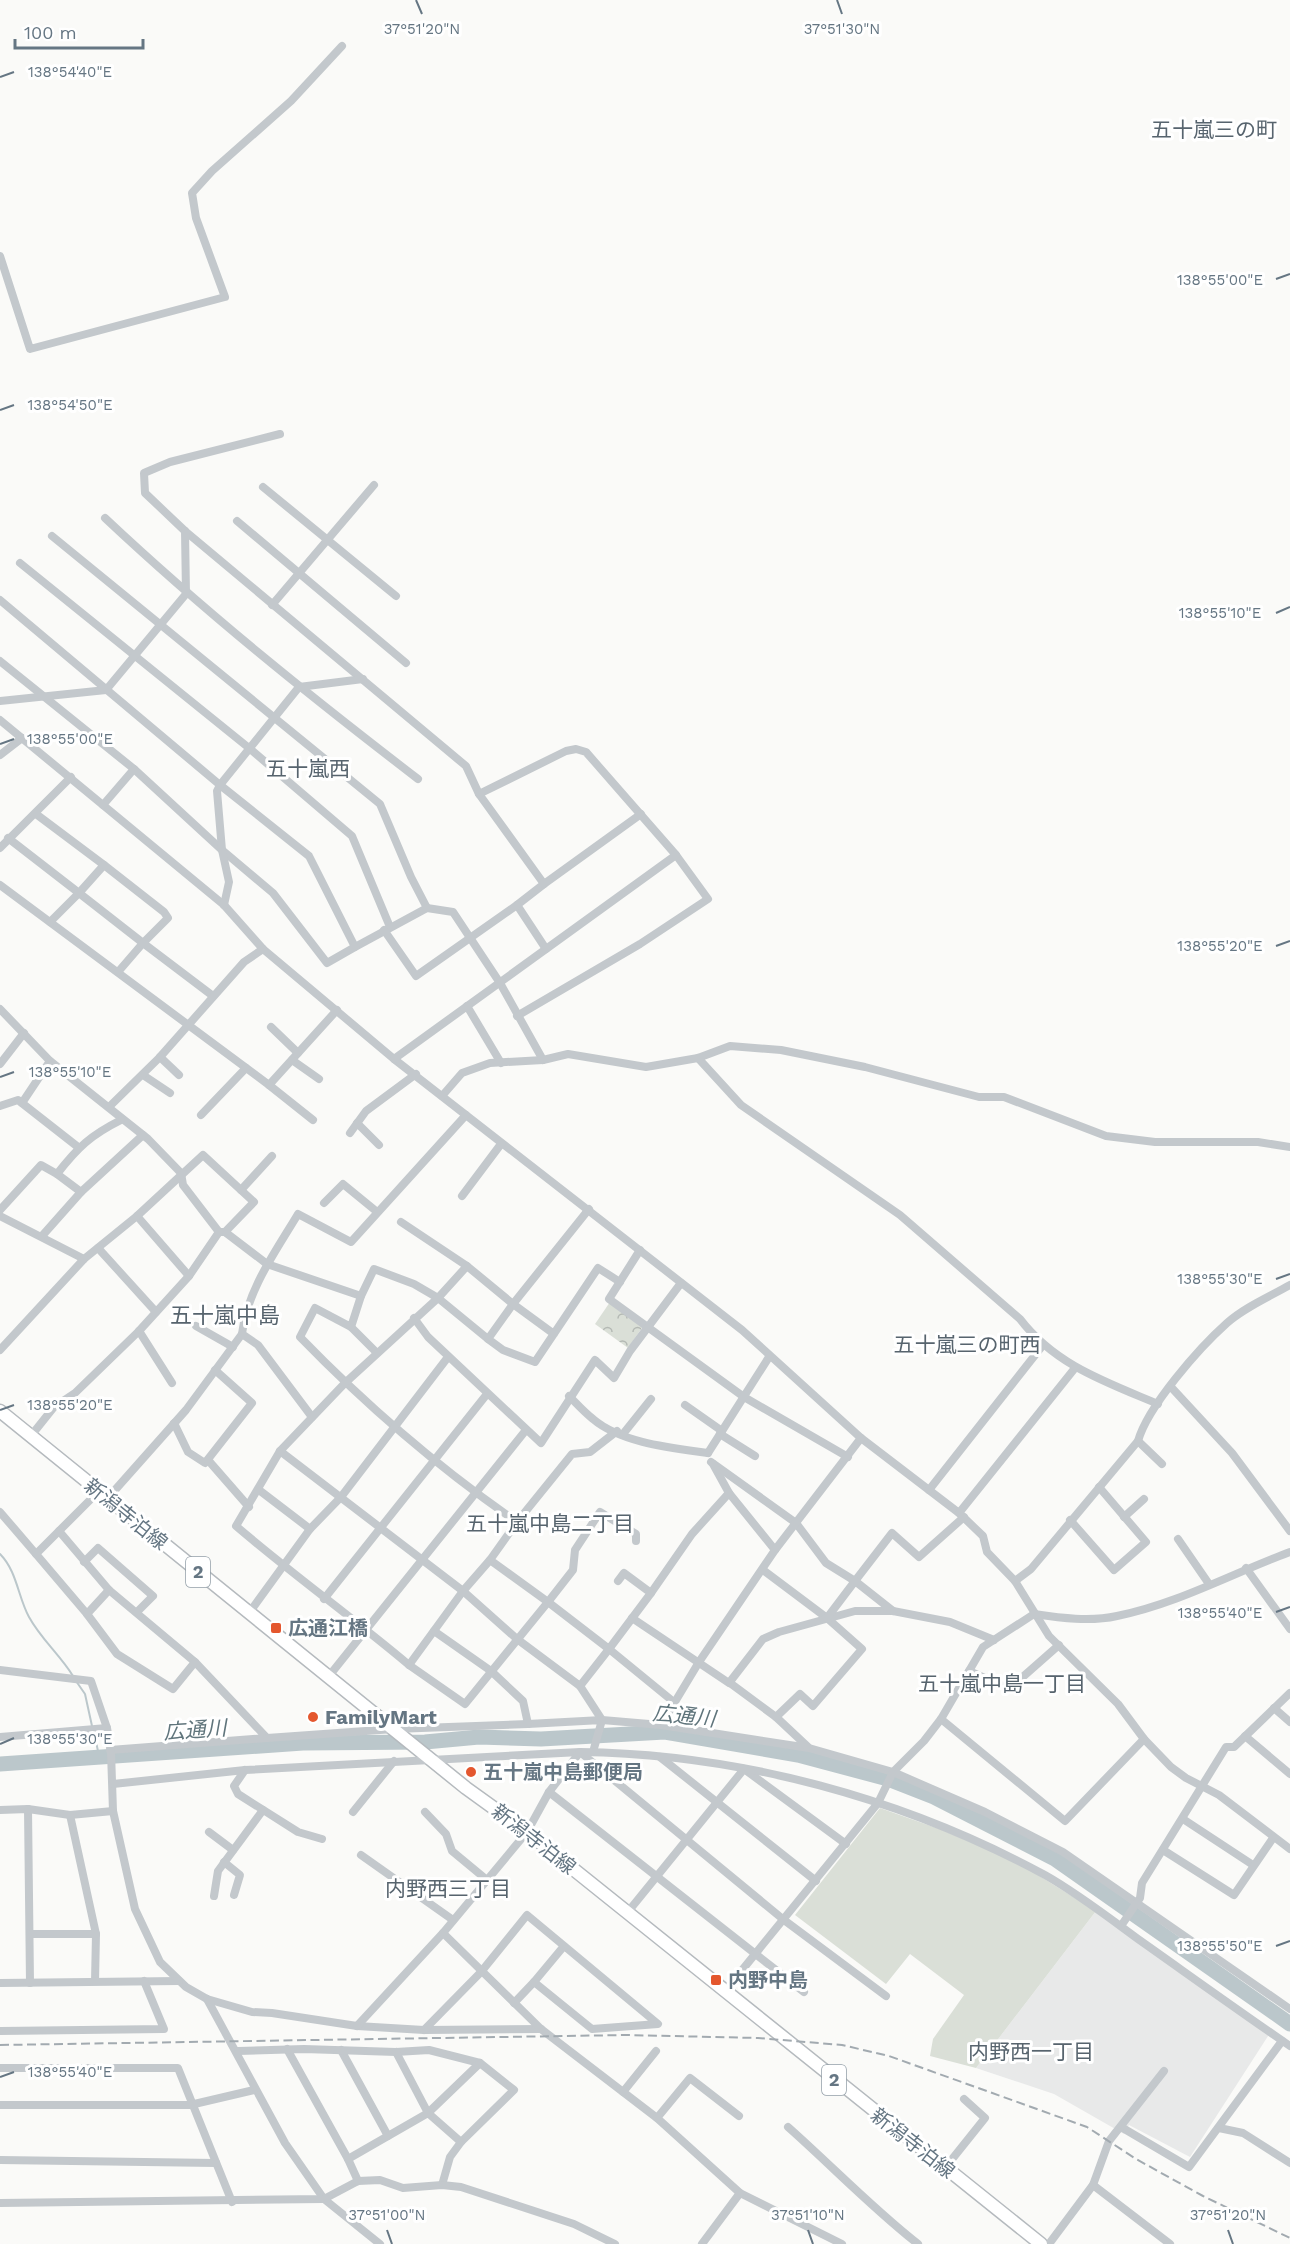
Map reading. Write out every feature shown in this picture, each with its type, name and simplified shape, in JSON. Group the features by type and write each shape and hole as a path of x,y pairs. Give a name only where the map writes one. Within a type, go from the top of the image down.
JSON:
{"main road":[{"name":"新潟寺泊線","path":"0,1411 102,1496 1041,2244"}],"street":[{"path":"0,256 30,349 225,297 196,218 192,193 212,171 291,101 342,46"},
{"path":"280,434 171,462 144,473 145,493 185,531 272,605 466,766 479,794 544,884"},
{"path":"272,605 374,486"},
{"path":"263,487 396,596"},
{"path":"105,518 186,594 299,687 418,779"},
{"path":"237,521 406,663"},
{"path":"0,701 106,690 186,594 185,531"},
{"path":"52,536 380,804 411,877 427,908"},
{"path":"20,563 249,748 352,836 387,929 416,976 641,814"},
{"path":"0,600 220,785 309,856 355,947"},
{"path":"0,661 41,697 134,769 222,850 273,893 327,963 427,908 453,912 500,983 543,1060"},
{"path":"224,905 228,882 222,850 217,791 220,785 299,687 363,679"},
{"path":"0,720 224,905 262,949 394,1059 742,1330 769,1357 780,1363 861,1438 962,1515 983,1536 987,1552 1015,1581 1034,1614 1059,1645 1118,1704 1144,1739 1171,1767 1219,1795 1290,1849"},
{"path":"0,755 22,738"},
{"path":"479,794 566,751 576,749 586,752 676,855 708,899 640,944 517,1016"},
{"path":"103,805 134,769"},
{"path":"0,848 71,777"},
{"path":"36,814 164,912 168,918 118,972"},
{"path":"8,838 213,996"},
{"path":"394,1059 676,855"},
{"path":"50,922 80,893 104,865"},
{"path":"0,885 313,1120"},
{"path":"517,905 546,950"},
{"path":"110,1106 160,1058 244,962 262,949"},
{"path":"467,1006 501,1063"},
{"path":"0,1009 50,1060 110,1106 121,1120 143,1135 181,1173 183,1185 222,1232 267,1263 360,1296"},
{"path":"269,1085 337,1010"},
{"path":"271,1028 298,1053"},
{"path":"0,1064 24,1033"},
{"path":"442,1096 462,1073 490,1063 543,1060 568,1054 646,1067 698,1058 730,1046 782,1050 865,1067 979,1097 1004,1097 1106,1136 1155,1142 1258,1142 1290,1147"},
{"path":"160,1058 179,1075"},
{"path":"698,1058 741,1105 900,1215 1020,1319 1043,1345 1075,1368 1158,1404"},
{"path":"22,1103 50,1060"},
{"path":"292,1060 320,1079"},
{"path":"201,1115 246,1068"},
{"path":"350,1132 366,1111 416,1074"},
{"path":"143,1075 170,1093"},
{"path":"0,1106 18,1100 78,1147"},
{"path":"36,1554 59,1531 102,1496 174,1424 215,1371 242,1334 244,1318 267,1263 298,1214 351,1242 376,1211 466,1115"},
{"path":"57,1174 78,1147 93,1135 121,1120"},
{"path":"357,1123 379,1145"},
{"path":"42,1236 81,1192 143,1135"},
{"path":"462,1196 501,1144"},
{"path":"0,1350 84,1259 137,1216 203,1155 254,1202 222,1232 189,1276 140,1331 75,1393 54,1407 30,1437"},
{"path":"241,1190 272,1156"},
{"path":"0,1210 41,1165 81,1192"},
{"path":"324,1203 343,1184 376,1211"},
{"path":"488,1339 589,1209"},
{"path":"0,1216 84,1259"},
{"path":"137,1216 189,1276"},
{"path":"401,1222 467,1266 554,1334"},
{"path":"98,1248 156,1312"},
{"path":"640,1250 609,1299 744,1396 848,1457"},
{"path":"467,1266 438,1298 345,1383 280,1451 236,1526 284,1568 368,1630 409,1665 465,1704 573,1570 575,1550 600,1512 636,1534 636,1541"},
{"path":"351,1327 360,1296 374,1269 414,1284 438,1298 503,1350 536,1362 598,1268 620,1282"},
{"path":"414,1318 428,1337 448,1357 541,1443 595,1360 614,1378 648,1326 681,1283"},
{"path":"1015,1581 1031,1569 1138,1440 1143,1425 1196,1355 1227,1322 1290,1285"},
{"path":"377,1353 351,1327 315,1308 300,1337 345,1383 395,1426 476,1493 517,1522"},
{"path":"196,1326 233,1347"},
{"path":"140,1331 172,1383"},
{"path":"242,1334 258,1345 312,1418"},
{"path":"929,1490 1043,1345"},
{"path":"249,1613 284,1568 310,1529 341,1497 448,1357"},
{"path":"708,1453 769,1357"},
{"path":"827,1618 892,1533 919,1557 962,1515 1075,1368"},
{"path":"174,1424 188,1452 205,1463 252,1403 215,1371"},
{"path":"1172,1386 1232,1453 1290,1531"},
{"path":"324,1599 487,1394"},
{"path":"570,1396 594,1421 620,1433 660,1447 708,1453"},
{"path":"409,1665 463,1591 490,1560 517,1522 572,1454 590,1452 620,1433 651,1399"},
{"path":"686,1405 721,1433 756,1456"},
{"path":"329,1676 526,1430"},
{"path":"661,1725 699,1662 775,1550 861,1438"},
{"path":"1138,1440 1162,1464"},
{"path":"280,1451 463,1591 517,1639 580,1686 602,1720 593,1752"},
{"path":"708,1453 729,1493 775,1550"},
{"path":"208,1460 249,1507"},
{"path":"711,1462 796,1523 826,1563 855,1581 893,1611"},
{"path":"1070,1520 1114,1570 1146,1542 1099,1487"},
{"path":"259,1490 310,1529"},
{"path":"580,1686 651,1593 692,1534 729,1493"},
{"path":"1124,1517 1144,1499"},
{"path":"0,1512 87,1614 117,1653 173,1689 195,1662"},
{"path":"59,1531 109,1590 195,1662 267,1738"},
{"path":"1178,1539 1209,1584"},
{"path":"84,1562 99,1548 153,1596 137,1612"},
{"path":"726,1991 879,1802 892,1774 924,1741 941,1719 983,1647 1034,1614 1062,1618 1116,1617 1174,1599 1290,1552"},
{"path":"490,1560 609,1649 675,1703"},
{"path":"1246,1568 1290,1629"},
{"path":"618,1581 626,1569 651,1593"},
{"path":"763,1570 827,1618 862,1648 813,1706 800,1694 776,1718"},
{"path":"87,1614 109,1590"},
{"path":"730,1683 763,1640 827,1618 873,1609 950,1622 994,1640"},
{"path":"632,1618 730,1683 776,1718 808,1748"},
{"path":"434,1631 491,1671 523,1701 528,1724"},
{"path":"969,1671 1009,1689 1059,1645"},
{"path":"0,1670 91,1681 111,1751 113,1811 135,1909 160,1962 179,1981 207,1999 252,2012 357,2026 424,2030 541,2029"},
{"path":"1123,1923 1137,1903 1142,1883 1226,1747 1234,1747 1290,1693"},
{"path":"1274,1708 1290,1722"},
{"path":"941,1719 1065,1821 1144,1739"},
{"path":"111,1751 267,1738 602,1720 661,1725 808,1748 892,1774 985,1812 1063,1852 1290,2009"},
{"path":"0,1737 106,1728"},
{"path":"1245,1736 1290,1774"},
{"path":"357,2026 443,1933 487,1880 526,1832 549,1792 580,1752"},
{"path":"580,1752 784,1920 886,1996"},
{"path":"113,1782 429,1757 580,1752 660,1757 785,1776 879,1802 970,1839 1046,1876 1290,2046"},
{"path":"660,1757 816,1881"},
{"path":"353,1812 394,1761"},
{"path":"627,1913 744,1769"},
{"path":"744,1769 846,1844"},
{"path":"245,1770 234,1786 238,1794 298,1832 322,1839"},
{"path":"549,1792 804,1992"},
{"path":"0,1810 28,1809 70,1815 113,1811"},
{"path":"28,1809 30,1983"},
{"path":"214,1896 218,1871 264,1810"},
{"path":"425,1812 446,1834 452,1851 487,1880"},
{"path":"70,1815 96,1934 95,1981"},
{"path":"1183,1819 1253,1865"},
{"path":"209,1832 233,1850"},
{"path":"1163,1850 1234,1895 1273,1838"},
{"path":"361,1854 453,1920"},
{"path":"225,1862 240,1875 234,1895"},
{"path":"424,2030 481,1972 527,1916 658,2024 592,2029 534,1982"},
{"path":"443,1933 541,2029 657,2118 740,2193 842,2244"},
{"path":"31,1934 96,1934"},
{"path":"514,2003 564,1946"},
{"path":"0,2031 164,2029 144,1981"},
{"path":"0,1983 179,1981"},
{"path":"207,1999 238,2051 254,2090 285,2143 324,2199 380,2244"},
{"path":"1120,2127 1189,2167 1282,2041"},
{"path":"238,2051 287,2049 396,2052 429,2050 480,2063 514,2090 461,2142 450,2157 442,2185"},
{"path":"287,2049 358,2181"},
{"path":"341,2050 388,2136"},
{"path":"623,2092 656,2051"},
{"path":"396,2052 429,2113 461,2142"},
{"path":"348,2159 429,2113 480,2063"},
{"path":"0,2068 178,2067 232,2202"},
{"path":"1048,2244 1093,2185 1109,2141 1164,2071"},
{"path":"657,2118 690,2078 739,2116"},
{"path":"0,2105 192,2104 254,2090"},
{"path":"945,2168 985,2118 964,2099"},
{"path":"788,2127 853,2185 877,2212 918,2244"},
{"path":"1220,2128 1243,2133 1290,2163"},
{"path":"0,2160 216,2163"},
{"path":"0,2203 232,2202 324,2199 358,2181 380,2180 403,2188 442,2185 461,2187 498,2201 558,2218 615,2244"},
{"path":"1093,2185 1170,2244"},
{"path":"702,2244 740,2193"}],"shaded area":[{"path":"1096,1911 1270,2033 1190,2157 1129,2125 1124,2134 1054,2094 976,2068"}],"green space":[{"path":"610,1302 644,1325 628,1348 595,1324"},
{"path":"880,1808 942,1830 1015,1861 1096,1911 976,2068 930,2056 933,2039 964,1995 910,1954 886,1984 795,1915"}],"waterway":[{"path":"0,1554 14,1576 29,1617 73,1676"},
{"path":"76,1681 85,1694 92,1726"},
{"path":"94,1732 99,1756"},
{"name":"広通川","path":"0,1764 303,1743 425,1742 479,1737 541,1739 665,1732 798,1755 888,1779 934,1797 1055,1859 1290,2024"}],"railway":[{"path":"0,2045 627,2035 758,2038 842,2045 889,2056 1087,2127 1136,2159 1203,2196 1290,2238"}],"place":[{"name":"広通江橋","path":"276,1628"},
{"name":"FamilyMart","path":"313,1717"},
{"name":"五十嵐中島郵便局","path":"471,1772"},
{"name":"内野中島","path":"716,1980"}],"district":[{"name":"五十嵐三の町","path":"1214,130"},
{"name":"五十嵐西","path":"308,769"},
{"name":"五十嵐中島","path":"225,1315"},
{"name":"五十嵐三の町西","path":"967,1345"},
{"name":"五十嵐中島二丁目","path":"550,1524"},
{"name":"五十嵐中島一丁目","path":"1002,1684"},
{"name":"内野西三丁目","path":"448,1889"},
{"name":"内野西一丁目","path":"1031,2052"}]}
